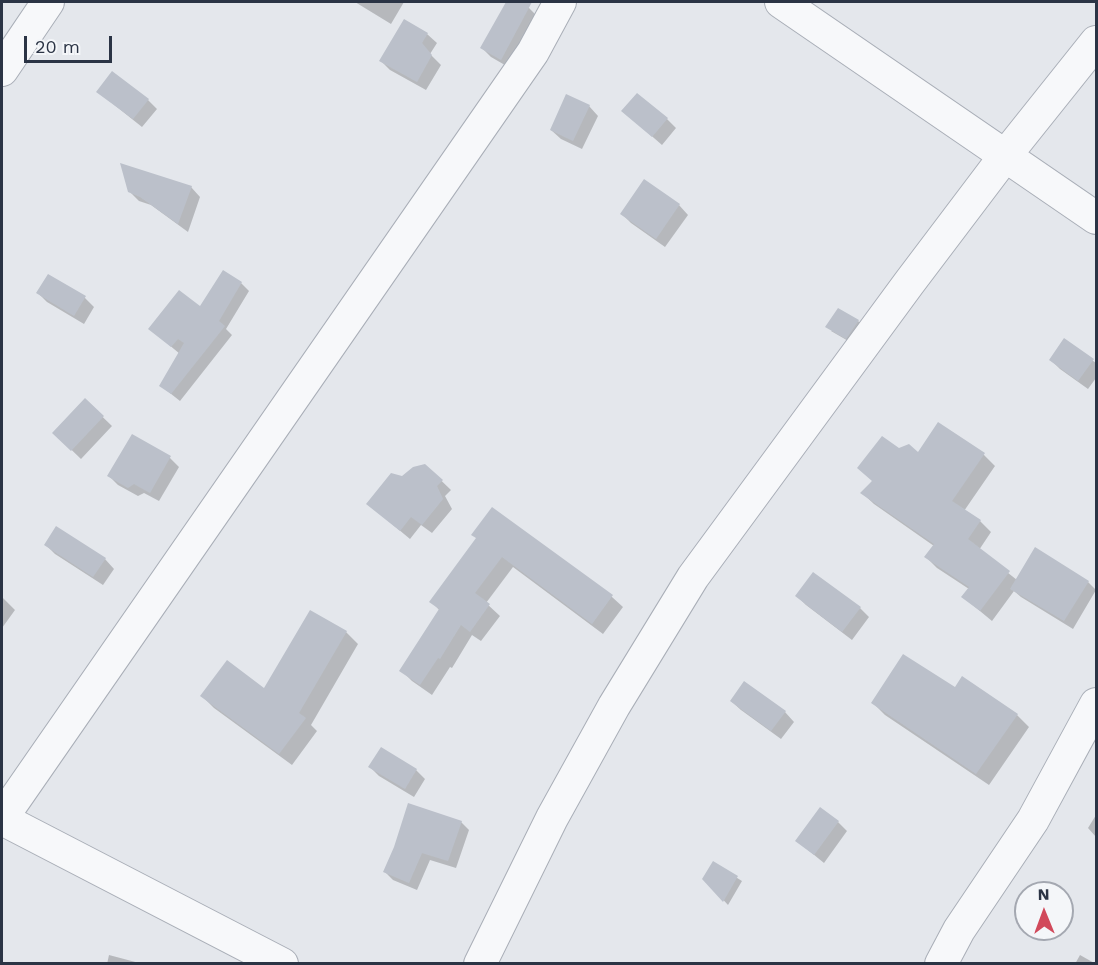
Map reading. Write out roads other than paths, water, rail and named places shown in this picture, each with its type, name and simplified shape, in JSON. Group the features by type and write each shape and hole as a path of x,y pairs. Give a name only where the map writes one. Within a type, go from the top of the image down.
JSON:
{"street":[{"path":"2,70 48,2"},
{"path":"282,963 2,819 533,52 560,2"},
{"path":"781,2 1096,218"},
{"path":"480,963 552,818 614,706 693,577 1005,156 1096,42"},
{"path":"941,963 958,930 1033,820 1096,704"}]}
